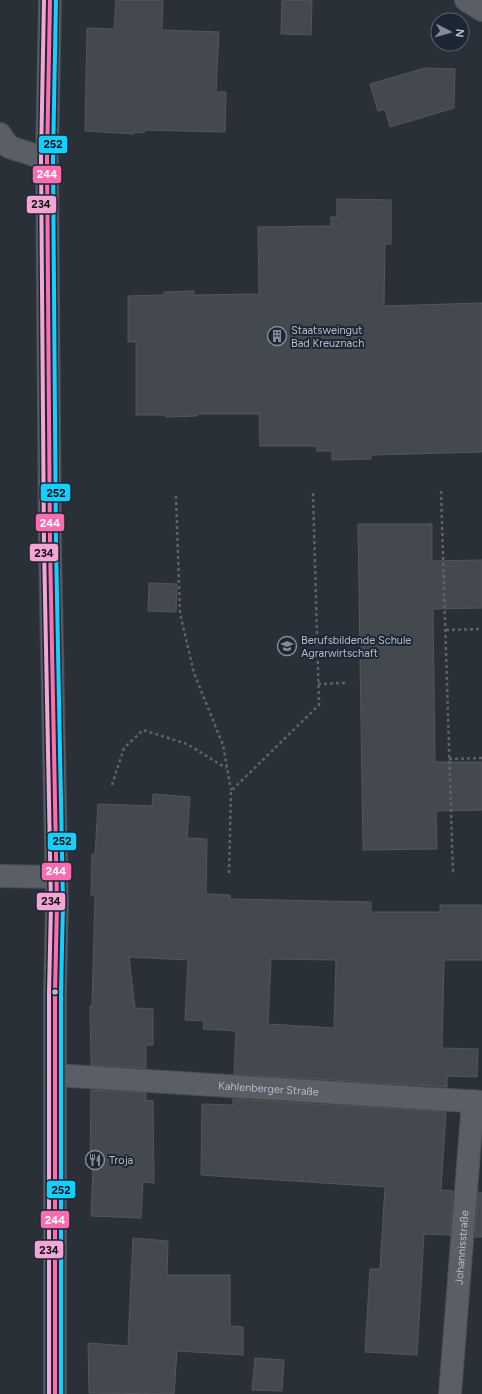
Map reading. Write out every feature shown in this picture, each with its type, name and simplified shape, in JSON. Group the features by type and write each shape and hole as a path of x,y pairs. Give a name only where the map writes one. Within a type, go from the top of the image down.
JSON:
{"street":[{"path":"50,0 47,159 50,539 57,904 55,1394"},
{"path":"466,0 482,10"},
{"path":"0,134 9,148 47,159"},
{"path":"0,876 56,877"},
{"name":"Kahlenberger Straße","path":"56,1075 477,1102"},
{"name":"Johannisstraße","path":"450,1394 477,1102"}],"path":[{"path":"441,490 453,875"},
{"path":"231,791 318,705 313,493"},
{"path":"176,496 180,614 194,673 223,744 231,791 229,873"},
{"path":"446,630 482,629"},
{"path":"318,684 345,683"},
{"path":"112,785 124,748 143,730 188,744 226,768"},
{"path":"449,759 482,758"}],"building":[{"path":"116,0 163,0 162,30 219,32 216,92 226,92 225,132 145,130 144,133 134,132 134,134 85,131 87,28 113,29"},
{"path":"282,0 312,0 311,35 281,34"},
{"path":"425,68 455,69 454,108 390,127 385,109 378,111 370,84"},
{"path":"337,199 391,200 391,244 385,244 384,306 482,303 482,452 371,455 371,459 332,460 332,451 317,451 316,446 260,446 259,414 198,414 197,416 166,417 166,415 136,415 136,342 128,342 128,296 164,295 164,292 194,291 193,295 259,294 258,227 331,226 331,217 337,217"},
{"path":"358,524 432,524 432,561 482,560 482,608 433,609 435,762 482,762 482,810 436,811 437,849 363,850"},
{"path":"149,583 177,584 176,612 148,611"},
{"path":"153,794 190,797 187,838 207,839 206,894 230,895 230,899 371,902 371,912 440,912 440,905 482,905 482,960 444,960 442,1048 478,1049 477,1077 447,1076 447,1087 234,1074 236,1031 203,1029 204,1021 185,1020 188,960 129,957 135,1008 153,1009 153,1045 146,1045 146,1068 91,1065 90,1006 92,1007 95,895 91,895 92,854 95,855 98,804 152,806","holes":["271,959 336,960 334,1028 268,1024"]},
{"path":"91,1090 146,1093 146,1100 153,1101 154,1183 143,1182 141,1218 91,1216 93,1168 90,1168"},
{"path":"233,1099 446,1112 441,1190 453,1191 450,1235 424,1234 417,1355 365,1352 370,1269 380,1269 385,1187 201,1175 202,1104 233,1105"},
{"path":"478,1192 482,1193 482,1237 475,1237"},
{"path":"133,1238 168,1241 167,1275 230,1275 230,1326 243,1327 243,1355 177,1351 174,1394 89,1393 88,1343 128,1346"},
{"path":"255,1358 284,1360 282,1391 252,1390"}],"transit line":[{"name":"234","path":"44,0 41,159 44,546 51,904 49,992 49,1394"},
{"name":"244","path":"50,0 47,159 50,546 57,904 55,992 55,1394"},
{"name":"252","path":"56,0 53,159 56,546 63,904 61,992 61,1394"}],"place":[{"name":"Staatsweingut Bad Kreuznach","path":"277,336"},
{"name":"Berufsbildende Schule Agrarwirtschaft","path":"287,646"},
{"name":"Troja","path":"95,1160"}]}
